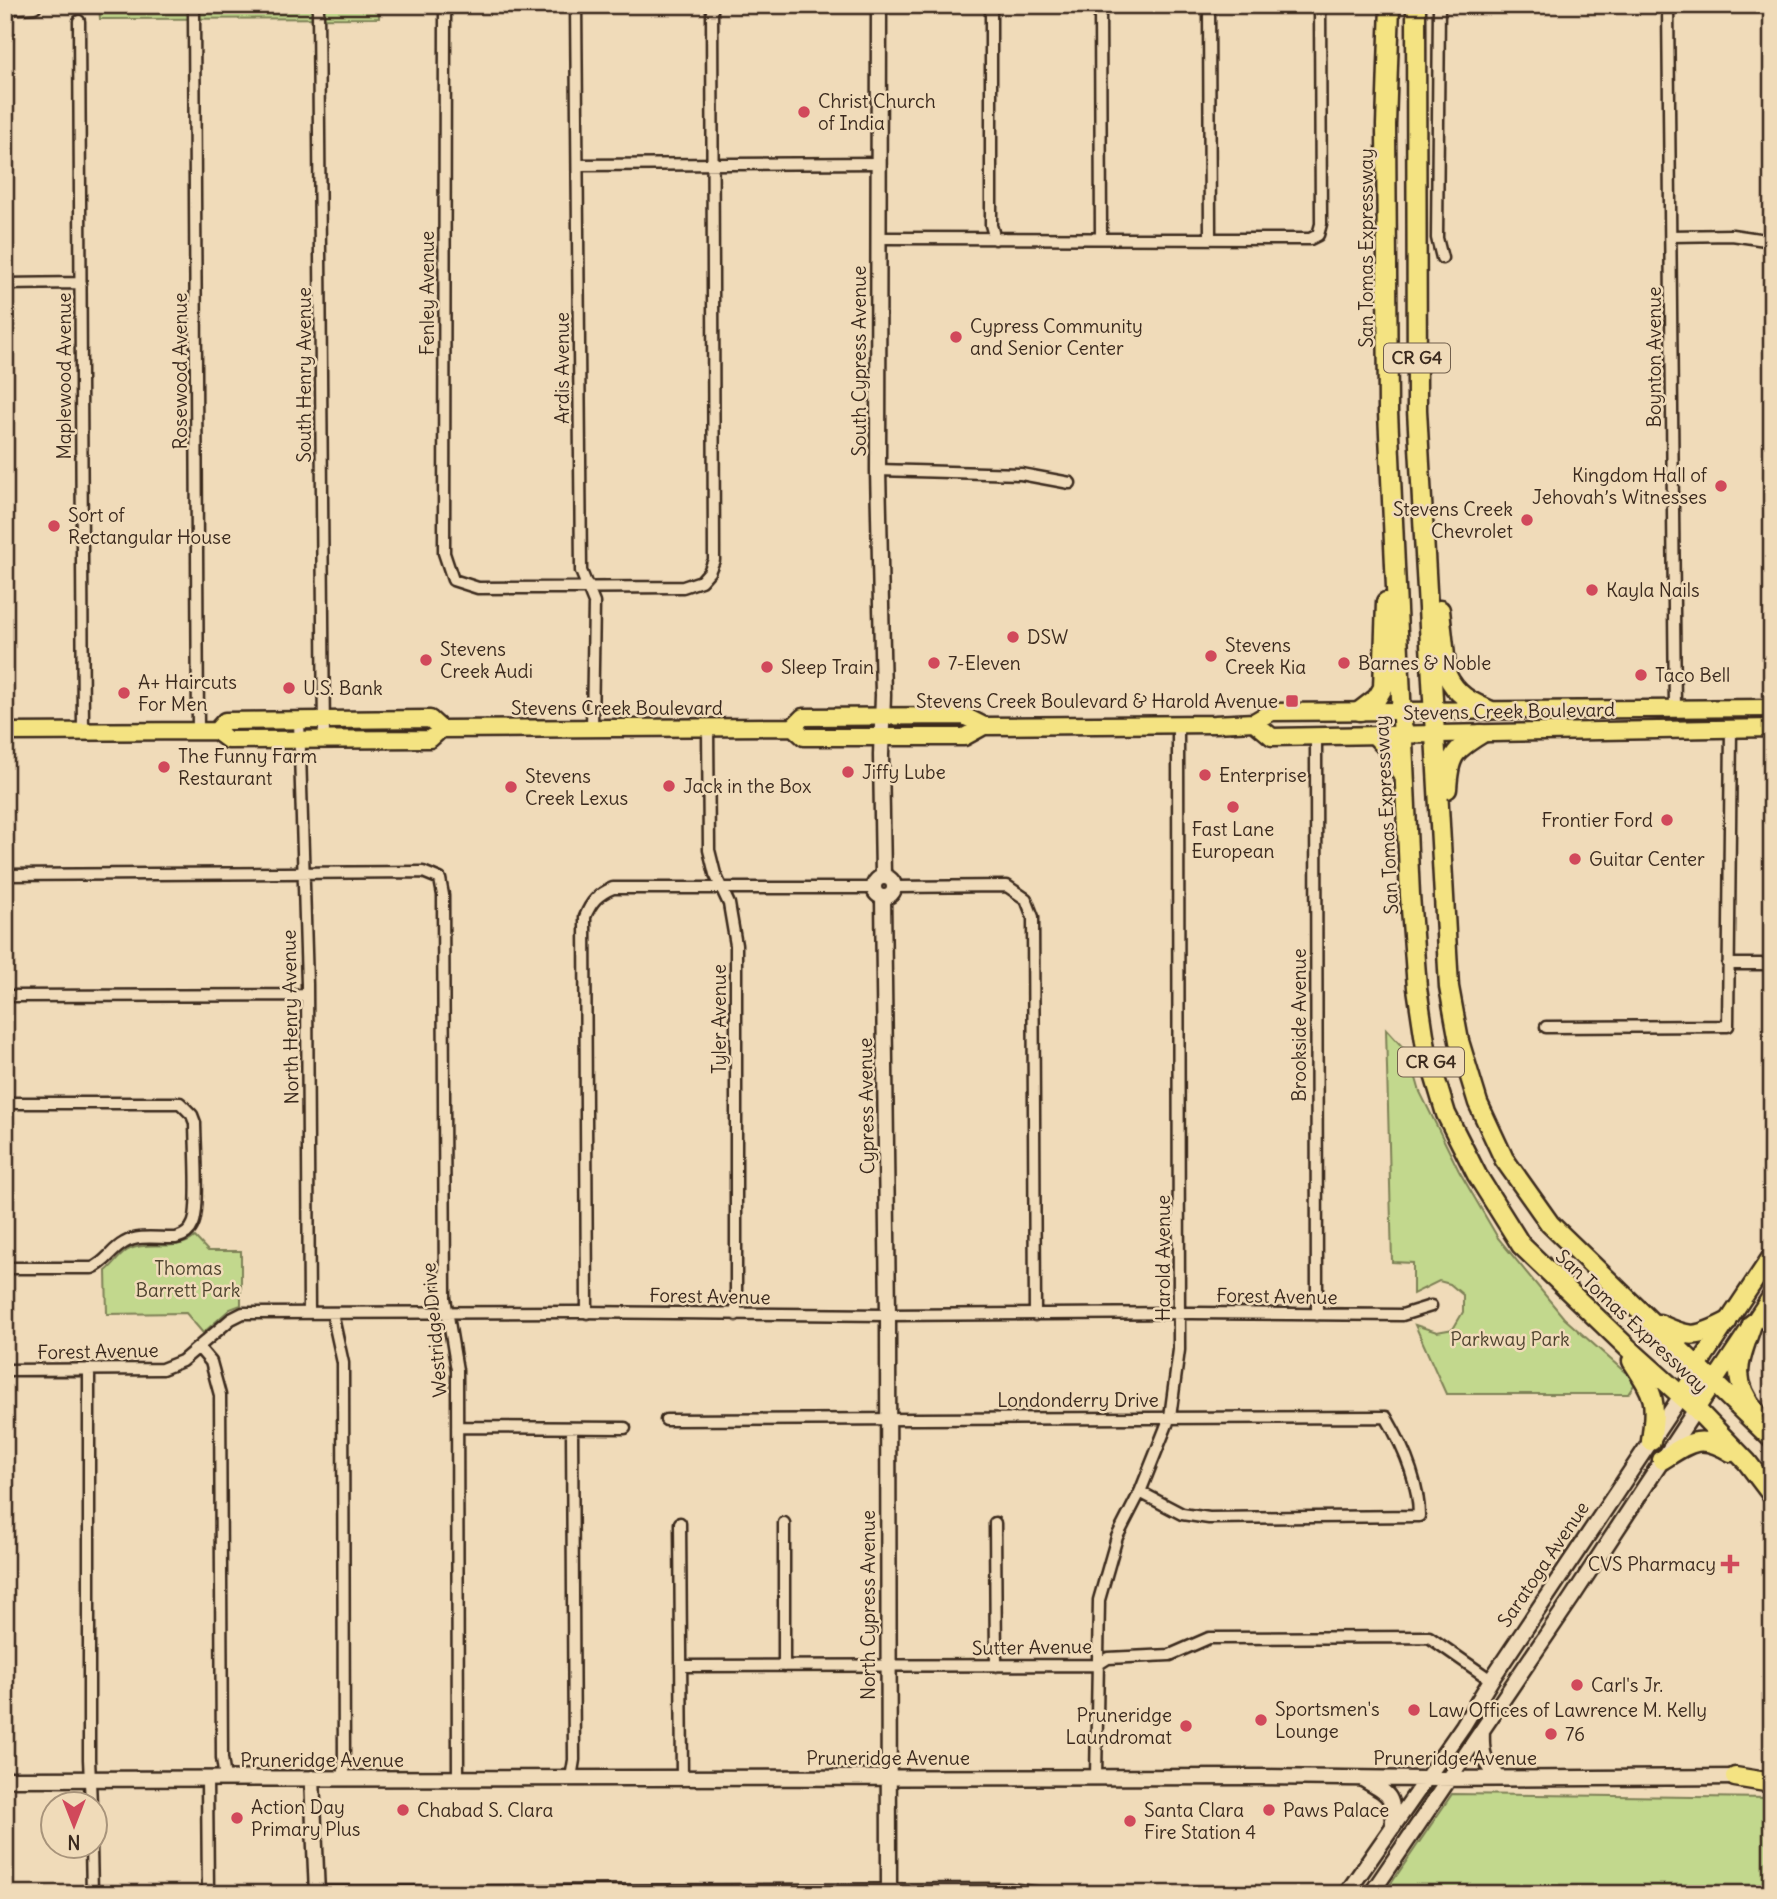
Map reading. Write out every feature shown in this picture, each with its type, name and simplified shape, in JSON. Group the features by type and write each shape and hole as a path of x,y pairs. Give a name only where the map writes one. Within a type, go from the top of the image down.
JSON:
{"highway":[{"name":"San Tomas Expressway","path":"1390,5 1386,125 1388,399 1405,788 1417,988 1426,1048 1447,1114 1477,1175 1521,1245 1696,1409 1747,1462 1772,1495"},
{"name":"San Tomas Expressway","path":"1416,5 1417,410 1449,987 1459,1041 1478,1102 1504,1159 1550,1224 1772,1438"},
{"path":"1425,550 1438,594 1447,675 1463,697 1489,710"},
{"path":"1360,711 1377,698 1383,688 1386,595 1394,571"},
{"path":"1442,866 1451,758 1463,745 1481,734"},
{"path":"1376,736 1393,754 1405,788"},
{"path":"1635,1307 1654,1321 1687,1335 1702,1335 1727,1322"},
{"path":"1752,1324 1739,1367 1740,1388 1772,1438"},
{"path":"1628,1348 1632,1362 1654,1398 1656,1412 1651,1441"},
{"path":"1662,1460 1694,1441 1714,1441 1747,1462"},
{"path":"1735,1777 1772,1783"}],"main road":[{"path":"5,7 34,5"},
{"name":"South Cypress Avenue","path":"879,5 878,470 883,695 881,716"},
{"path":"1731,728 1737,721 1753,718 1767,708"},
{"name":"Stevens Creek Boulevard","path":"793,727 803,717 964,716 984,726 1178,725 1254,722 1271,712 1767,708"},
{"path":"1648,729 1669,718 1675,709"},
{"path":"881,716 883,887"},
{"name":"Stevens Creek Boulevard","path":"216,731 225,720 430,719 440,729 793,727 804,737 881,738 964,737 984,726"},
{"name":"Stevens Creek Boulevard","path":"1254,722 1272,737 1772,728"},
{"name":"Stevens Creek Boulevard","path":"5,732 216,731 228,740 324,740 430,739 440,729"},
{"name":"Cypress Avenue","path":"883,887 888,1315"},
{"name":"Saratoga Avenue","path":"1346,1894 1463,1726 1772,1255"},
{"path":"1371,1894 1772,1295"},
{"name":"North Cypress Avenue","path":"888,1315 889,1892"},
{"path":"1482,1729 1481,1750 1484,1760 1497,1777"},
{"path":"1360,1777 1388,1793 1393,1803 1393,1827"},
{"name":"Pruneridge Avenue","path":"5,1779 1772,1777"},
{"path":"312,1778 317,1893"}],"street":[{"name":"Fenley Avenue","path":"445,5 444,553 453,580 478,588 588,588"},
{"name":"Ardis Avenue","path":"576,5 581,571 594,603 592,729"},
{"path":"588,588 683,587 706,577 712,566 712,5"},
{"path":"991,5 991,225 995,239"},
{"path":"1100,5 1101,239"},
{"path":"1209,5 1210,239"},
{"path":"878,238 1310,239 1318,235 1321,224 1320,5"},
{"path":"1439,5 1437,238 1442,258"},
{"name":"Boynton Avenue","path":"1668,5 1675,709"},
{"name":"South Henry Avenue","path":"318,10 324,740"},
{"name":"Rosewood Avenue","path":"194,12 198,731"},
{"name":"Maplewood Avenue","path":"79,21 83,732"},
{"path":"579,165 880,163"},
{"path":"1671,236 1732,235 1772,241"},
{"path":"5,284 81,283"},
{"path":"878,470 1021,474 1070,483"},
{"name":"North Henry Avenue","path":"299,720 307,995 309,1313"},
{"name":"Harold Avenue","path":"1096,1777 1099,1600 1116,1537 1140,1492 1170,1418 1178,1369 1181,1313 1178,725"},
{"name":"Tyler Avenue","path":"708,728 709,850 734,923 736,945 736,1315"},
{"path":"1546,1027 1728,1026 1731,728"},
{"name":"Brookside Avenue","path":"1316,736 1317,1315"},
{"name":"Westridge Drive","path":"303,874 423,872 439,879 443,895 445,1298 457,1370 458,1779"},
{"path":"5,874 303,874"},
{"path":"587,1313 585,917 596,898 613,888 1007,886 1026,898 1033,917 1035,1315"},
{"path":"1728,964 1772,964"},
{"path":"5,996 307,995"},
{"path":"5,1103 180,1103 192,1115 195,1123 195,1213 192,1228 183,1235 176,1238 128,1241 118,1247 104,1263 92,1268 5,1268"},
{"name":"Forest Avenue","path":"5,1370 162,1369 181,1361 237,1315 1402,1315 1431,1307"},
{"path":"332,1313 343,1363 344,1779"},
{"path":"199,1348 211,1362 220,1395 222,1758 225,1779"},
{"path":"89,1369 90,1790"},
{"name":"Londonderry Drive","path":"666,1420 1386,1417 1410,1467 1419,1503 1419,1516 1209,1518 1182,1514 1140,1492"},
{"path":"457,1427 625,1428"},
{"path":"571,1778 574,1760 572,1428"},
{"path":"680,1523 682,1779"},
{"path":"784,1523 784,1665"},
{"path":"995,1523 996,1665"},
{"name":"Sutter Avenue","path":"681,1665 1097,1665 1108,1658 1170,1656 1209,1637 1429,1637 1491,1680"},
{"path":"207,1779 208,1894"},
{"path":"92,1860 92,1894"},
{"path":"317,1893 1010,1891 1049,1894"}],"green space":[{"path":"99,5 379,5 379,18 100,19"},
{"name":"Parkway Park","path":"1386,1029 1409,1054 1420,1092 1459,1171 1498,1238 1564,1318 1636,1382 1628,1394 1446,1394 1415,1325 1437,1332 1453,1329 1463,1312 1463,1295 1450,1284 1439,1281 1413,1294 1413,1263 1392,1262"},
{"name":"Thomas Barrett Park","path":"195,1237 208,1251 241,1251 241,1305 230,1309 203,1333 186,1313 107,1314 106,1271 123,1253 138,1247 180,1244"},
{"path":"1452,1794 1772,1798 1772,1894 1384,1894"}],"place":[{"name":"Christ Church of India","path":"804,112"},
{"name":"Cypress Community and Senior Center","path":"956,337"},
{"name":"Kingdom Hall of Jehovah’s Witnesses","path":"1721,486"},
{"name":"Stevens Creek Chevrolet","path":"1527,520"},
{"name":"Sort of Rectangular House","path":"54,526"},
{"name":"Kayla Nails","path":"1592,590"},
{"name":"DSW","path":"1013,637"},
{"name":"Stevens Creek Kia","path":"1211,656"},
{"name":"Stevens Creek Audi","path":"426,660"},
{"name":"7-Eleven","path":"934,663"},
{"name":"Barnes & Noble","path":"1344,663"},
{"name":"Sleep Train","path":"767,667"},
{"name":"Taco Bell","path":"1641,675"},
{"name":"U.S. Bank","path":"289,688"},
{"name":"A+ Haircuts For Men","path":"124,693"},
{"name":"Stevens Creek Boulevard & Harold Avenue","path":"1292,701"},
{"name":"The Funny Farm Restaurant","path":"164,767"},
{"name":"Jiffy Lube","path":"848,772"},
{"name":"Enterprise","path":"1205,775"},
{"name":"Jack in the Box","path":"669,786"},
{"name":"Stevens Creek Lexus","path":"511,787"},
{"name":"Fast Lane European","path":"1233,807"},
{"name":"Frontier Ford","path":"1667,820"},
{"name":"Guitar Center","path":"1575,859"},
{"name":"CVS Pharmacy","path":"1730,1564"},
{"name":"Carl's Jr.","path":"1577,1685"},
{"name":"Law Offices of Lawrence M. Kelly","path":"1414,1710"},
{"name":"Sportsmen's Lounge","path":"1261,1720"},
{"name":"Pruneridge Laundromat","path":"1186,1726"},
{"name":"76","path":"1551,1734"},
{"name":"Chabad S. Clara","path":"403,1810"},
{"name":"Paws Palace","path":"1269,1810"},
{"name":"Action Day Primary Plus","path":"237,1818"},
{"name":"Santa Clara Fire Station 4","path":"1130,1821"}]}
